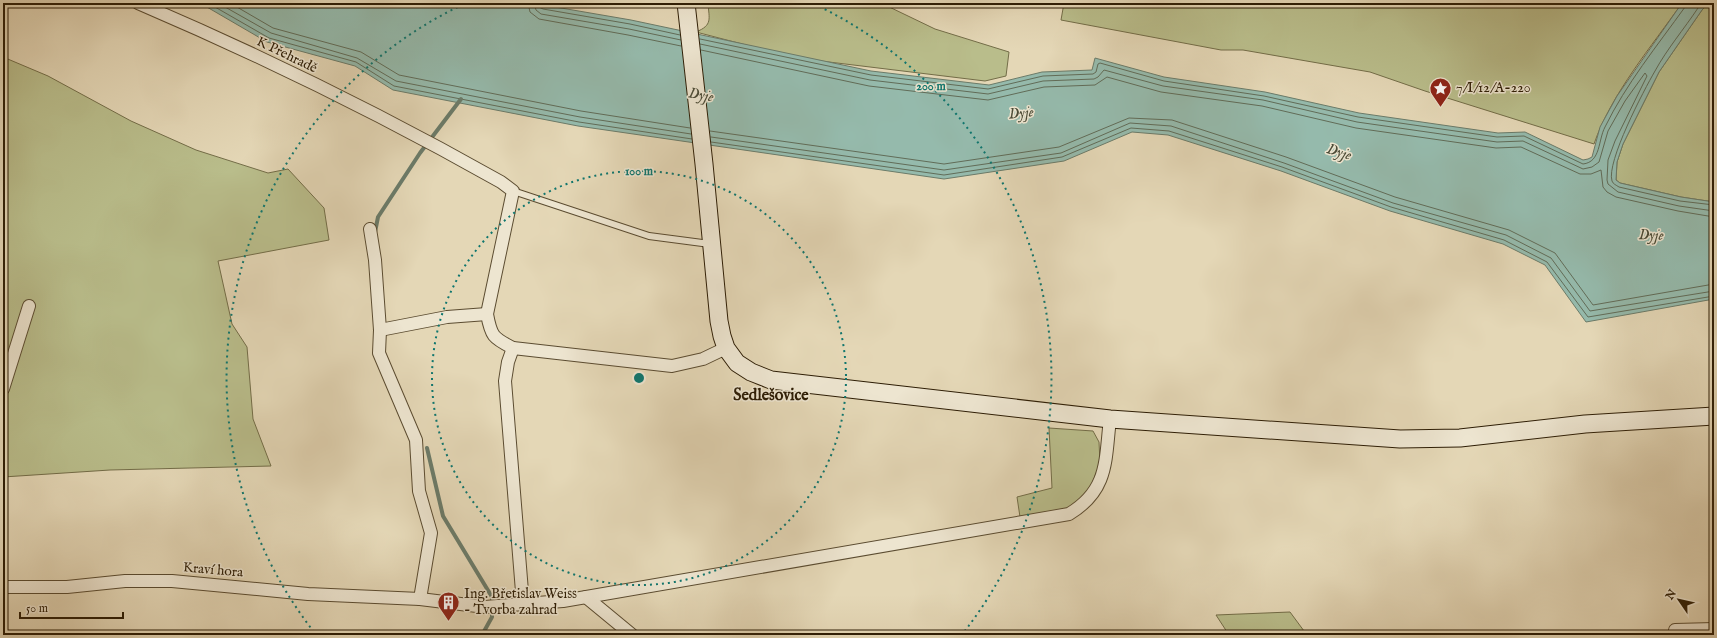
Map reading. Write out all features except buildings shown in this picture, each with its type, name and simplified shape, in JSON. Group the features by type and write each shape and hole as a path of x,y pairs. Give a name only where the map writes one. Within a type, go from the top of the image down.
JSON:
{"street":[{"name":"K Přehradě","path":"138,3 213,35 427,140 513,191"},
{"path":"687,11 704,164 719,321 726,348 737,363 750,372 771,380 1110,419 1400,439 1460,438 1585,424 1714,416"},
{"path":"513,191 486,314 490,332 500,341 513,348 672,366 703,360 726,348"},
{"path":"370,229 375,260 380,330 379,353 416,440 419,491 431,533 420,599"},
{"path":"3,390 29,306"},
{"path":"380,330 447,317 486,314"},
{"path":"513,348 508,362 506,381 523,604"},
{"name":"Kraví hora","path":"3,587 67,587 125,581 172,582 308,594 420,599 491,606 586,598 1069,514 1081,507 1090,499 1098,487 1104,471 1110,419"},
{"path":"586,598 632,635"},
{"path":"1679,635 1675,630 1714,629"}],"lane":[{"path":"513,191 649,236 712,244"}],"green space":[{"path":"708,3 881,3 935,29 1009,52 1006,76 985,81 796,58 696,32 708,24"},
{"path":"1064,3 1682,3 1645,53 1621,89 1601,125 1594,144 1425,91 1370,72 1243,50 1221,50 1061,20"},
{"path":"1709,3 1714,3 1714,202 1681,197 1620,183 1616,180 1617,162 1623,144 1659,72 1702,10"},
{"path":"3,57 48,76 131,121 196,150 268,173 288,169 324,208 329,240 218,261 232,324 247,347 253,419 271,466 110,470 3,477"},
{"path":"1049,428 1093,431 1099,442 1100,463 1088,494 1068,508 1020,517 1017,497 1052,488"},
{"path":"1290,612 1307,635 1229,635 1216,615"}],"water":[{"name":"Dyje","path":"200,3 532,3 631,20 871,71 989,85 1042,72 1092,70 1095,58 1164,77 1265,92 1359,113 1498,133 1525,132 1583,160 1592,157 1600,127 1617,96 1682,3 1709,3 1702,10 1659,72 1623,144 1617,162 1616,180 1620,183 1681,197 1714,202 1714,299 1586,322 1545,265 1503,244 1390,211 1281,171 1168,135 1132,132 1064,161 944,179 578,126 393,90 355,66 267,42"}],"waterway":[{"path":"375,232 378,217 420,153 461,99"},
{"path":"427,448 443,516 492,597 492,617 482,635"}],"place":[{"name":"7/I/12/A-220","path":"1441,108"},
{"name":"Ing. Břetislav Weiss - Tvorba zahrad","path":"449,622"}],"district":[{"name":"Sedlešovice","path":"771,396"}]}
